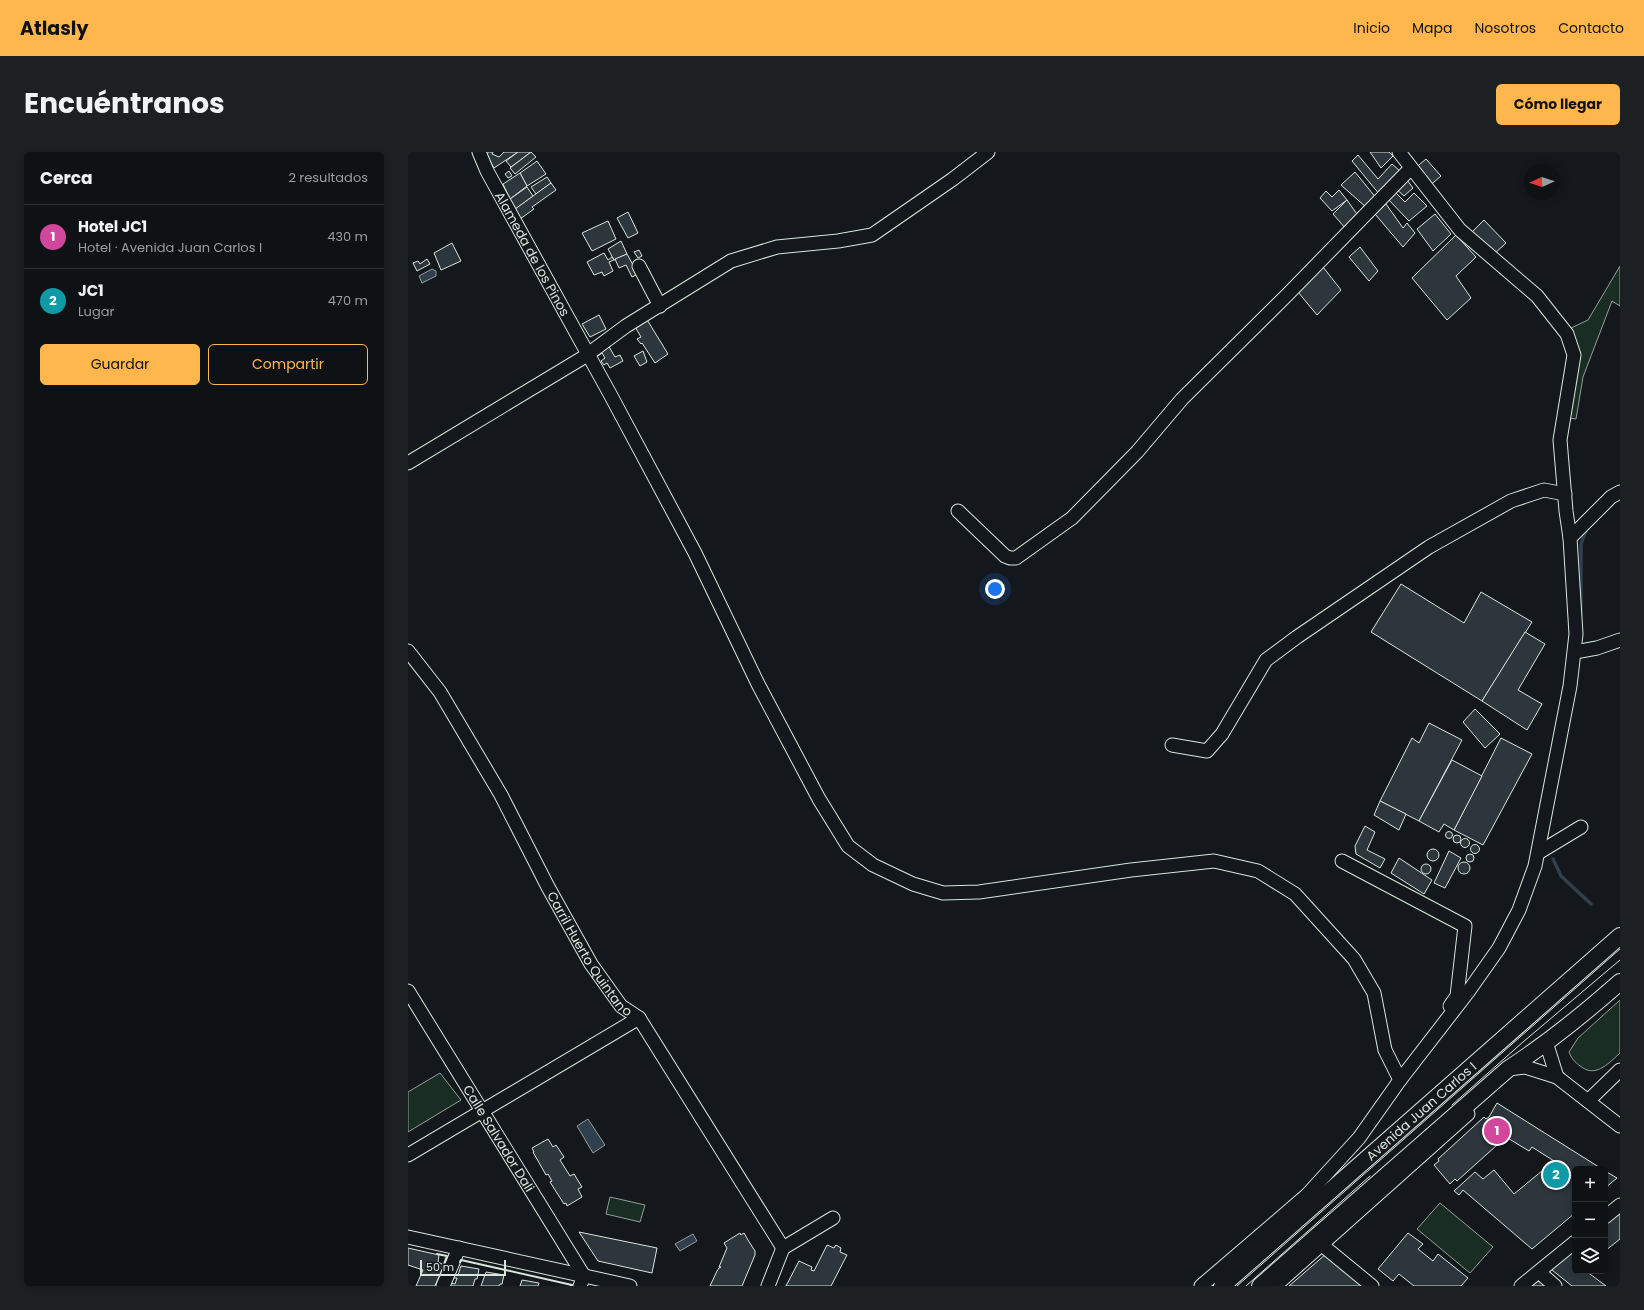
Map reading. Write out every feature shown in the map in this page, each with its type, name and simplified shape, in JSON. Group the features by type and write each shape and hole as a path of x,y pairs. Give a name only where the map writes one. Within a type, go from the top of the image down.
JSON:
{"main road":[{"name":"Avenida Juan Carlos I","path":"1211,1284 1620,936"},
{"name":"Avenida Juan Carlos I","path":"1260,1286 1508,1069 1527,1061 1546,1042 1600,1000 1620,982"}],"street":[{"name":"Alameda de los Pinos","path":"479,152 487,171 587,355 610,394 695,553 758,684 819,799 848,846 873,865 913,884 943,894 979,892 1131,870 1214,860 1258,872 1295,894 1354,959 1374,993 1384,1050 1400,1080"},
{"path":"408,463 587,355 626,326 731,261 776,247 838,242 872,235 953,179 988,152"},
{"path":"1211,1284 1307,1195 1359,1138 1400,1080 1479,976 1511,928 1528,887 1538,853 1570,686 1576,634 1570,538 1560,440 1574,355 1567,334 1537,296 1460,230 1399,152"},
{"path":"958,511 1010,558 1016,558 1072,518 1137,452 1182,399 1299,283 1411,168"},
{"path":"639,266 660,306"},
{"path":"1172,745 1207,751 1222,734 1266,660 1297,637 1429,547 1511,501 1544,490 1565,494"},
{"path":"1570,538 1610,497 1620,492"},
{"path":"1575,652 1597,648 1620,640"},
{"name":"Carril Huerto Quintano","path":"408,651 440,692 493,782 548,887 591,964 621,1006 639,1018 783,1248"},
{"path":"1538,853 1581,827"},
{"path":"1342,861 1466,926 1457,996 1448,1010 1446,1019"},
{"name":"Calle Salvador Dali","path":"408,991 482,1111 582,1281"},
{"path":"408,1155 639,1018"},
{"path":"1546,1042 1557,1077"},
{"path":"1276,1286 1527,1061 1557,1077 1620,1126"},
{"path":"1588,1101 1620,1070"},
{"path":"1608,1215 1620,1205"},
{"path":"768,1286 783,1248 833,1218"},
{"path":"408,1237 459,1248 582,1281 630,1286"},
{"path":"1521,1286 1572,1244"},
{"path":"1322,1245 1372,1286"},
{"path":"443,1286 459,1248"},
{"path":"1539,1272 1555,1286"}],"green space":[{"path":"1620,266 1620,306 1612,301 1583,377 1576,419 1569,418 1569,329 1588,320"},
{"path":"1620,1000 1620,1053 1608,1064 1598,1070 1593,1071 1583,1068 1574,1061 1569,1052 1578,1038"},
{"path":"440,1073 461,1100 408,1132 408,1092"},
{"path":"610,1197 645,1205 640,1222 606,1214"},
{"path":"1440,1203 1493,1247 1470,1273 1417,1229"}],"water":[{"path":"432,269 436,271 436,276 422,283 419,276"},
{"path":"588,1119 605,1145 593,1153 577,1126"},
{"path":"693,1234 697,1241 680,1251 675,1244"}],"building":[{"path":"485,152 493,152 492,154 499,157 504,152 518,152 494,168"},
{"path":"518,152 531,152 511,167 506,161"},
{"path":"531,152 536,157 515,174 510,168"},
{"path":"1370,152 1389,152 1393,156 1381,168"},
{"path":"1358,155 1378,179 1392,164 1401,172 1380,195 1352,161"},
{"path":"1426,159 1441,176 1427,188 1413,170"},
{"path":"537,161 546,174 527,186 520,173"},
{"path":"509,171 512,176 508,178 505,174"},
{"path":"1355,172 1377,199 1367,208 1341,185"},
{"path":"520,173 527,186 510,199 503,184"},
{"path":"1404,176 1413,188 1404,196 1394,187"},
{"path":"547,177 551,183 536,194 531,187"},
{"path":"551,183 556,190 532,207 534,209 520,219 515,209"},
{"path":"527,187 533,196 515,209 510,199"},
{"path":"1339,190 1347,200 1332,211 1320,198 1326,191 1332,197"},
{"path":"1395,192 1405,202 1414,193 1427,206 1409,221 1387,198"},
{"path":"1347,200 1359,217 1346,229 1333,214"},
{"path":"1386,204 1403,228 1407,223 1415,233 1403,247 1375,214"},
{"path":"628,212 638,233 628,238 617,218"},
{"path":"1435,214 1451,234 1433,251 1417,229"},
{"path":"1484,220 1506,243 1493,255 1471,233"},
{"path":"608,221 616,239 592,251 582,233"},
{"path":"1456,235 1476,257 1456,276 1471,298 1447,320 1412,278"},
{"path":"621,241 627,254 614,260 608,249"},
{"path":"452,243 461,261 441,270 434,253"},
{"path":"1360,247 1378,271 1369,281 1349,257"},
{"path":"639,250 642,256 638,258 634,252"},
{"path":"604,253 608,260 612,257 614,260 609,262 613,271 604,276 602,272 594,275 587,262"},
{"path":"627,254 638,274 632,277 626,265 619,268 615,259"},
{"path":"427,259 430,264 417,271 413,263 418,261 420,264"},
{"path":"1323,267 1341,290 1317,315 1298,292"},
{"path":"599,315 606,329 590,337 582,324"},
{"path":"646,318 668,354 655,363 642,343 641,344 637,339 641,337 634,325"},
{"path":"608,345 615,357 620,355 623,361 610,368 607,363 604,365 601,361 605,358 602,353 598,356 596,351"},
{"path":"643,351 647,362 640,366 634,356"},
{"path":"1401,584 1464,623 1481,592 1532,622 1482,701 1371,632"},
{"path":"1525,632 1545,644 1518,690 1542,704 1527,730 1482,701"},
{"path":"1475,709 1500,734 1485,748 1463,722"},
{"path":"1429,723 1462,740 1419,821 1380,801 1412,738 1419,743"},
{"path":"1501,738 1532,754 1483,845 1454,830"},
{"path":"1452,760 1482,776 1454,830 1444,824 1439,832 1419,821"},
{"path":"1380,801 1406,814 1399,830 1374,815"},
{"path":"1365,826 1375,832 1367,850 1385,859 1380,868 1356,854 1355,846"},
{"path":"1449,831 1452,832 1452,838 1449,839 1446,838 1445,835 1446,832"},
{"path":"1455,835 1459,835 1461,839 1459,843 1455,843 1453,841 1453,837"},
{"path":"1463,839 1467,839 1469,843 1467,847 1463,847 1461,845 1461,841"},
{"path":"1475,844 1480,849 1475,854 1470,849"},
{"path":"1435,849 1438,850 1438,860 1431,861 1428,860 1427,853 1428,850"},
{"path":"1449,851 1461,858 1445,888 1434,883"},
{"path":"1468,854 1472,854 1474,858 1472,862 1468,862 1466,860 1466,856"},
{"path":"1399,858 1432,880 1424,894 1391,873"},
{"path":"1462,862 1466,862 1470,868 1466,874 1462,874 1458,870 1458,866"},
{"path":"1424,864 1428,864 1430,865 1430,873 1424,874 1421,871 1421,867"},
{"path":"1497,1103 1597,1166 1572,1166 1572,1216 1532,1249 1463,1190 1459,1195 1454,1191 1475,1172 1483,1179 1494,1170 1514,1194 1554,1161 1532,1147 1529,1151 1506,1137 1457,1181 1455,1179 1450,1184 1434,1165 1439,1161 1438,1159 1484,1117 1486,1119 1489,1117"},
{"path":"548,1139 553,1147 556,1145 564,1157 560,1160 570,1176 574,1174 582,1187 578,1189 582,1197 567,1206 566,1203 564,1204 550,1182 552,1181 548,1174 546,1175 533,1152 532,1148"},
{"path":"1608,1173 1617,1178 1608,1186"},
{"path":"1620,1210 1620,1239 1608,1249 1608,1238 1608,1220"},
{"path":"579,1232 657,1248 652,1273 598,1261"},
{"path":"740,1233 741,1235 744,1233 755,1251 755,1255 742,1286 710,1286 717,1271 721,1267 719,1267 727,1248 724,1243"},
{"path":"1408,1233 1423,1244 1418,1249 1433,1261 1438,1254 1468,1278 1461,1286 1414,1286 1399,1274 1393,1281 1378,1269"},
{"path":"827,1245 834,1248 836,1245 841,1248 840,1252 847,1255 831,1286 786,1286 799,1261 812,1267 811,1270 814,1271"},
{"path":"408,1248 439,1255 438,1262 444,1265 435,1286 416,1286 423,1270 408,1265"},
{"path":"1572,1249 1572,1274 1590,1274 1606,1286 1572,1286 1552,1270 1552,1267"},
{"path":"1326,1254 1363,1286 1289,1286"},
{"path":"461,1266 479,1269 477,1279 475,1279 473,1286 450,1286 451,1283 455,1284 457,1278 454,1278 455,1274 458,1275"},
{"path":"486,1272 504,1275 502,1284 499,1286 481,1286"},
{"path":"522,1280 539,1283 538,1286 520,1286"},
{"path":"1537,1281 1541,1282 1546,1286 1529,1286"}],"waterway":[{"path":"1581,615 1581,544 1587,528"},
{"path":"1553,859 1561,876 1591,904"}],"tram line":[{"path":"1237,1286 1620,949"},
{"path":"1452,1105 1523,1042 1620,960"},
{"path":"1246,1286 1370,1176"}],"wall":[{"path":"437,1254 447,1256 443,1267"},
{"path":"460,1262 461,1260 572,1285 571,1286"}],"place":[{"name":"Hotel JC1","path":"1497,1131"},
{"name":"JC1","path":"1556,1175"}]}
